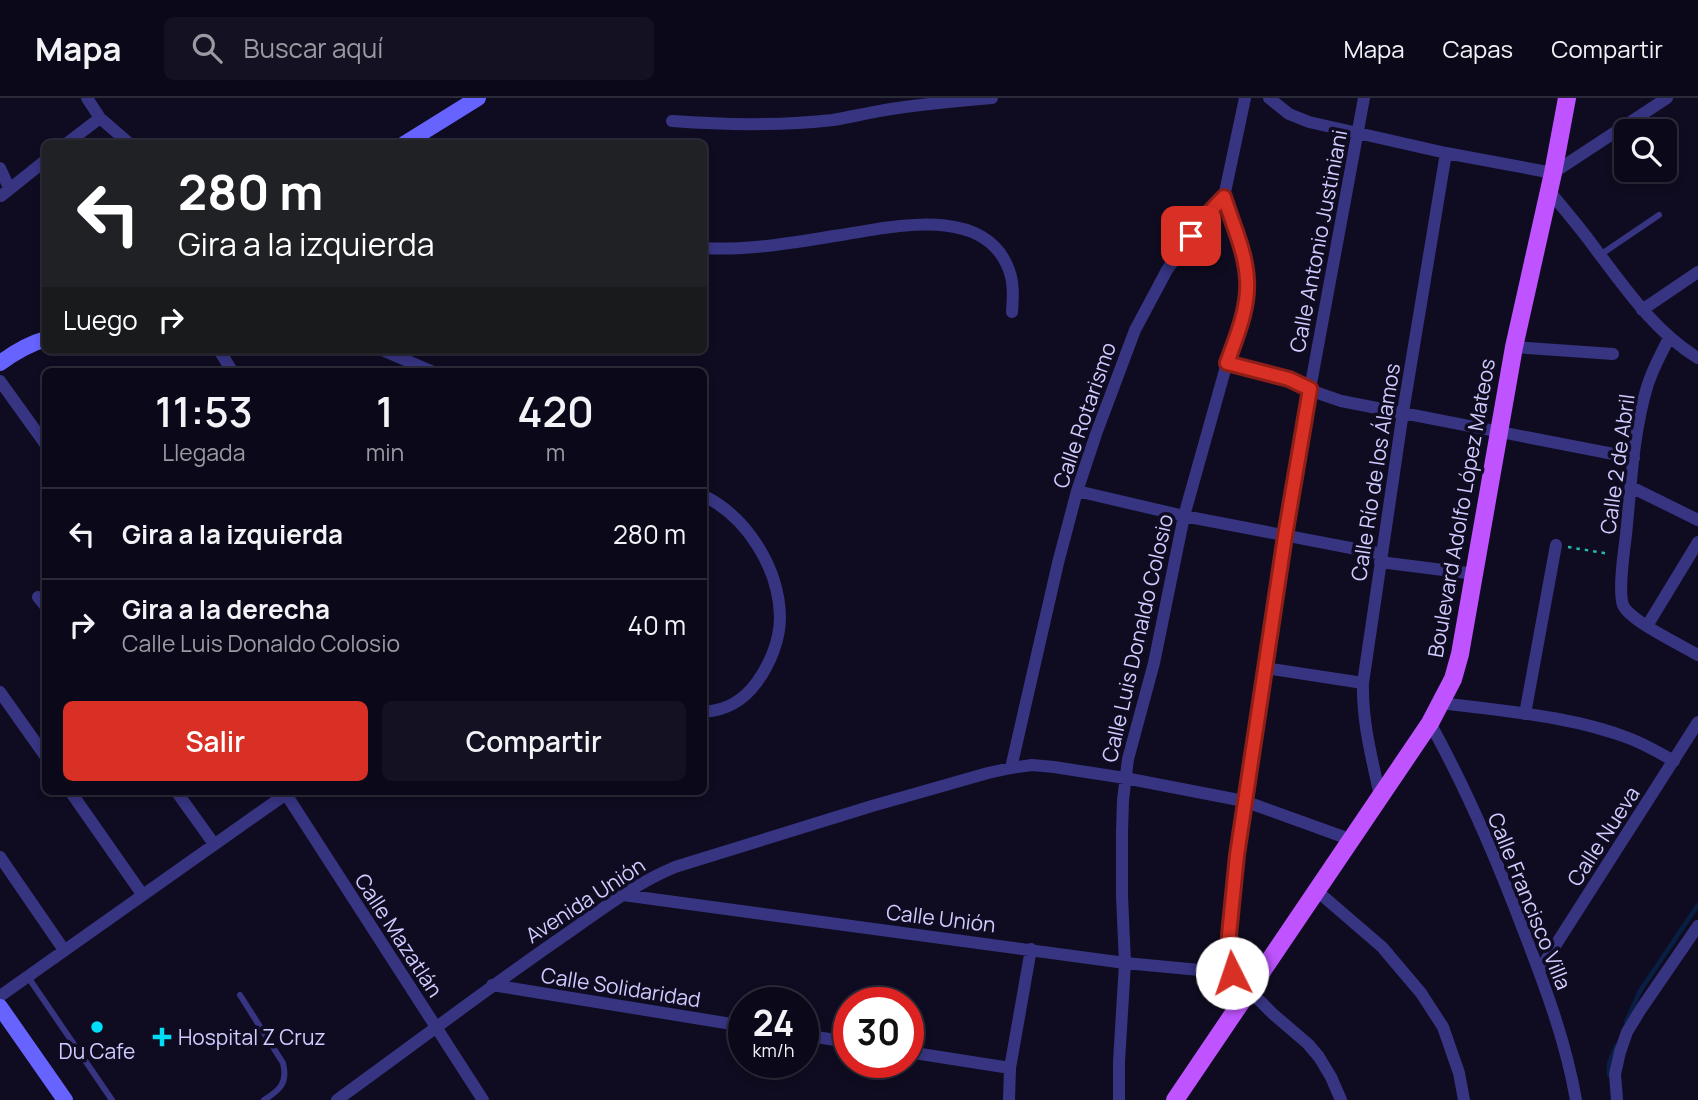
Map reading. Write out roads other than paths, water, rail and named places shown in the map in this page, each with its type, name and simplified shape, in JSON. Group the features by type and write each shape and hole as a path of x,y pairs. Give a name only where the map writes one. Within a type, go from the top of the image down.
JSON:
{"main road":[{"name":"Boulevard Adolfo López Mateos","path":"1175,1100 1430,723 1453,680 1475,574 1514,346 1567,98"}],"street":[{"path":"87,98 100,118 125,140"},
{"path":"410,140 478,98"},
{"path":"672,121 749,125 796,123 992,98"},
{"path":"1224,197 1245,98"},
{"path":"1269,98 1289,114 1358,135 1553,173 1667,98"},
{"name":"Calle Antonio Justiniani","path":"1232,973 1229,935 1244,801 1310,389 1364,98"},
{"path":"71,140 100,118"},
{"name":"Calle Río de los Álamos","path":"1380,796 1369,749 1363,683 1403,412 1446,153"},
{"path":"3,194 42,163"},
{"path":"0,168 3,194"},
{"path":"1549,191 1642,310 1669,338 1698,358"},
{"name":"Calle Luis Donaldo Colosio","path":"1119,1100 1125,962 1122,832 1125,778 1154,663 1184,516 1239,329 1248,282 1245,262 1224,197"},
{"name":"Calle Rotarismo","path":"1011,768 1058,563 1096,433 1135,330 1167,270 1203,219 1224,197"},
{"path":"707,248 747,248 923,224 948,225 970,230 999,251 1009,270 1013,288 1012,312"},
{"path":"1642,310 1698,272"},
{"name":"Calle 2 de Abril","path":"1647,625 1624,608 1623,556 1642,406 1648,384 1669,338"},
{"path":"0,363 16,351 42,340"},
{"path":"1514,346 1613,354"},
{"path":"391,354 424,368"},
{"path":"1227,363 1289,379 1341,401 1634,457"},
{"path":"0,381 42,439"},
{"path":"1631,487 1698,520"},
{"path":"1077,491 1381,558 1475,574"},
{"path":"707,498 727,510 747,530 761,553 776,586 780,619 774,651 751,690 736,704 707,712"},
{"path":"1698,542 1647,625 1698,655"},
{"path":"1525,714 1556,545"},
{"path":"1265,668 1363,683"},
{"path":"0,692 42,751"},
{"path":"1441,703 1525,714 1607,731 1642,744 1674,761"},
{"name":"Calle Nueva","path":"1539,971 1698,722"},
{"name":"Calle Francisco Villa","path":"1430,723 1501,872 1557,1025 1576,1100"},
{"name":"Avenida Unión","path":"337,1100 492,985 622,895 659,874 872,806 1011,768 1032,765 1054,767 1244,801 1352,840"},
{"path":"73,795 142,894"},
{"path":"179,795 214,844"},
{"path":"0,996 281,795"},
{"name":"Calle Mazatlán","path":"287,795 483,1100"},
{"path":"0,857 64,950"},
{"path":"1317,891 1382,947 1421,993 1443,1027 1459,1073 1464,1100"},
{"name":"Calle Unión","path":"622,895 1125,962 1232,973"},
{"path":"1617,1100 1615,1073 1627,1032 1698,926"},
{"path":"1009,1100 1010,1068 1031,949"},
{"path":"1232,973 1314,1050 1331,1076 1340,1100"},
{"name":"Calle Solidaridad","path":"492,985 728,1023"},
{"path":"0,1007 65,1100"},
{"path":"924,1055 1010,1068"}],"lane":[{"path":"1600,255 1659,215"},
{"path":"27,976 112,1100"},
{"path":"240,995 284,1063 286,1074 283,1085 264,1100"}],"waterway":[{"path":"1626,1022 1640,991 1698,905"},
{"path":"1609,1075 1609,1063 1616,1046"}],"place":[{"name":"Du Cafe","path":"97,1027"},
{"name":"Hospital Z Cruz","path":"162,1037"}]}
